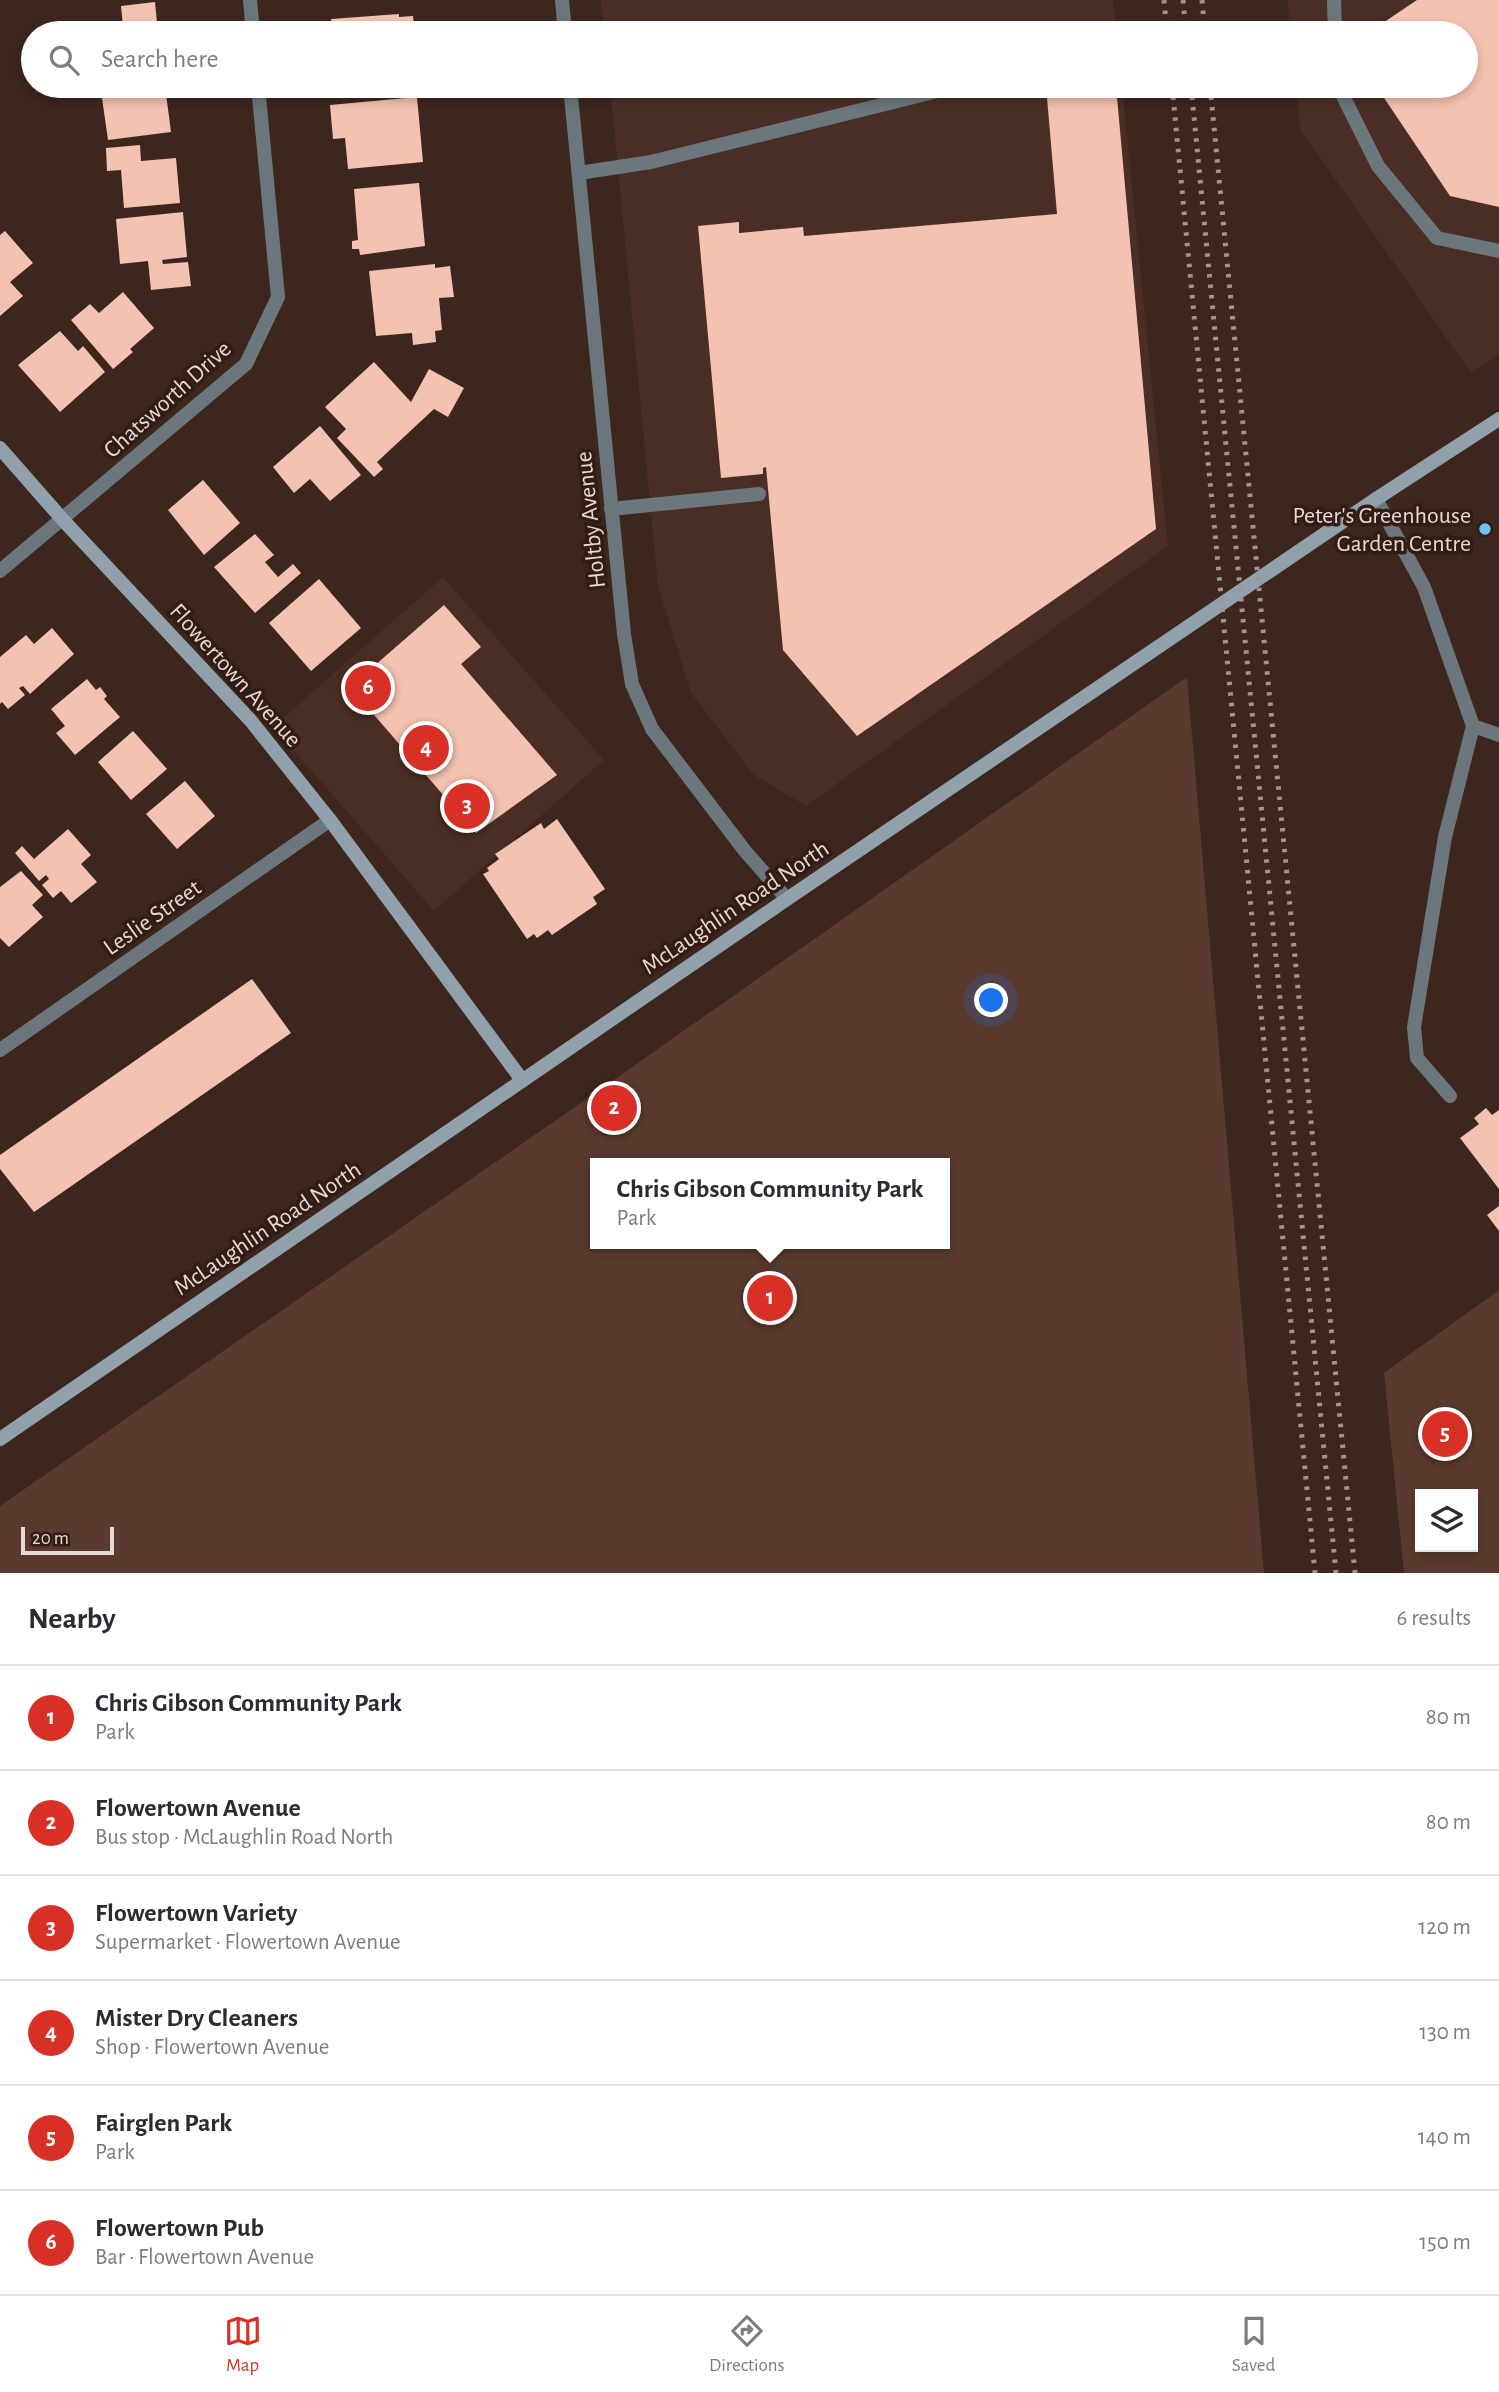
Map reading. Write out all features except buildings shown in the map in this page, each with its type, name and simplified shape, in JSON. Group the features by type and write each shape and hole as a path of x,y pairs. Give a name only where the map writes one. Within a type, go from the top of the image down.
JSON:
{"main road":[{"name":"McLaughlin Road North","path":"0,1439 787,899 1499,419"},
{"name":"Flowertown Avenue","path":"0,448 63,520 251,721 330,820 522,1080"}],"street":[{"path":"250,0 252,21"},
{"path":"562,0 564,21"},
{"path":"1334,0 1335,21"},
{"name":"Chatsworth Drive","path":"0,571 246,364 278,298 259,98"},
{"name":"Holtby Avenue","path":"571,98 611,509 632,684 652,729 752,859 787,899"},
{"path":"579,173 651,162 909,98"},
{"path":"1344,98 1378,166 1437,238 1496,248"},
{"path":"611,509 759,494"},
{"path":"1377,499 1424,587 1473,726 1445,836 1414,1027 1417,1058 1450,1096"},
{"path":"1473,726 1499,735"},
{"name":"Leslie Street","path":"0,1050 330,820"}],"shaded area":[{"path":"601,0 1113,0 1116,21 603,21"},
{"path":"1287,0 1499,0 1499,354 1471,373 1300,129 1297,98 1478,98 1478,21 1290,21"},
{"path":"611,98 1123,98 1168,546 806,806 754,775 691,693 658,586"},
{"path":"443,577 604,760 434,911 273,727"},
{"path":"1187,677 1264,1573 0,1573 0,1506 598,1091"},
{"path":"1499,1290 1499,1573 1404,1573 1384,1373"}],"railway":[{"path":"1164,0 1166,21"},
{"path":"1183,0 1185,21"},
{"path":"1202,0 1204,21"},
{"path":"1173,98 1315,1573"},
{"path":"1192,98 1336,1573"},
{"path":"1211,98 1355,1573"}],"place":[{"name":"Peter's Greenhouse Garden Centre","path":"1485,529"},
{"name":"Flowertown Pub","path":"368,688"},
{"name":"Mister Dry Cleaners","path":"426,748"},
{"name":"Flowertown Variety","path":"467,806"},
{"name":"Flowertown Avenue","path":"614,1108"},
{"name":"Chris Gibson Community Park","path":"770,1298"},
{"name":"Fairglen Park","path":"1445,1434"}]}
